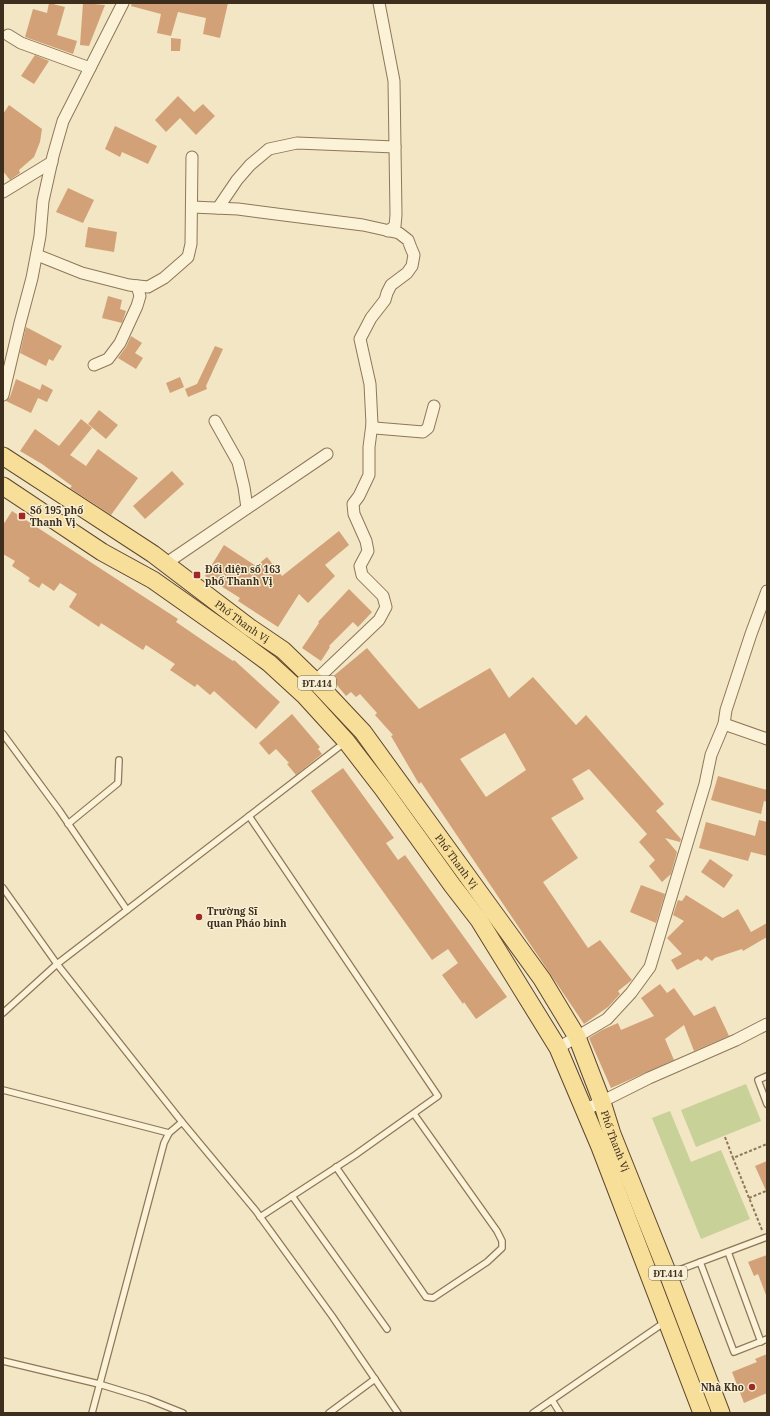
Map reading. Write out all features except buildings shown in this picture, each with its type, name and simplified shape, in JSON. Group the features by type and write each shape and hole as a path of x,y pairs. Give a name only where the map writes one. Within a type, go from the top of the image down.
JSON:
{"main road":[{"name":"Phố Thanh Vị","path":"3,456 153,554 249,627 283,650 315,681 363,732 542,980 577,1037 602,1102 612,1134 668,1274 721,1413"},
{"name":"Phố Thanh Vị","path":"3,486 102,552 153,580 231,634 269,663 305,696 346,741 383,789 479,920 558,1048 585,1110 702,1413"},
{"path":"651,1281 668,1274"}],"street":[{"path":"3,395 37,255 43,202 63,121 123,3"},
{"path":"379,3 394,81 396,215 395,226 388,231"},
{"path":"8,35 21,43 90,68"},
{"path":"218,208 245,170 269,149 296,144 395,147"},
{"path":"37,255 82,273 136,286 148,287 164,278 188,257 191,244 192,157"},
{"path":"3,192 52,162"},
{"path":"192,207 238,209 355,224 400,233 408,240 414,256 412,266 407,273 390,285 384,300 371,318 360,339 370,384 372,424 369,447 370,475 353,504 354,514 366,541 368,551 360,566 362,575 382,596 386,607 379,620 315,681"},
{"path":"94,366 108,359 120,343 140,296 136,286"},
{"path":"372,424 375,428 423,432 428,428 434,406"},
{"path":"215,421 238,462 247,508"},
{"path":"165,564 327,454"},
{"path":"558,1048 608,1018 631,993 650,967 705,784 711,755 724,724 726,710 767,591"},
{"path":"724,724 767,739"},
{"path":"585,1110 649,1078 736,1040 767,1024"}],"lane":[{"path":"3,734 68,824 127,910"},
{"path":"3,1013 57,964 346,741"},
{"path":"68,824 118,783 119,760"},
{"path":"249,816 438,1096 414,1114 260,1217"},
{"path":"3,888 57,964 182,1122 260,1217 332,1316 398,1413"},
{"path":"767,1076 758,1080 767,1104"},
{"path":"3,1090 169,1133"},
{"path":"336,1167 426,1297 433,1298 487,1262 502,1248 502,1241 497,1231 414,1114"},
{"path":"92,1413 164,1143 169,1133 182,1122"},
{"path":"292,1196 387,1329"},
{"path":"668,1274 766,1237"},
{"path":"700,1262 734,1352 764,1340 728,1252"},
{"path":"534,1413 666,1321"},
{"path":"3,1361 99,1384 148,1399 183,1413"},
{"path":"329,1413 374,1379"},
{"path":"552,1400 560,1413"}],"path":[{"path":"725,1137 766,1237"},
{"path":"733,1158 767,1144"},
{"path":"750,1198 766,1191"}],"green space":[{"path":"746,1084 761,1121 696,1147 681,1110"},
{"path":"670,1111 691,1162 721,1150 750,1219 701,1239 652,1118"}],"place":[{"name":"Số 195 phố Thanh Vị","path":"22,516"},
{"name":"Đối diện số 163 phố Thanh Vị","path":"197,575"},
{"name":"Trường Sĩ quan Pháo binh","path":"199,917"},
{"name":"Nhà Kho","path":"752,1387"}]}
